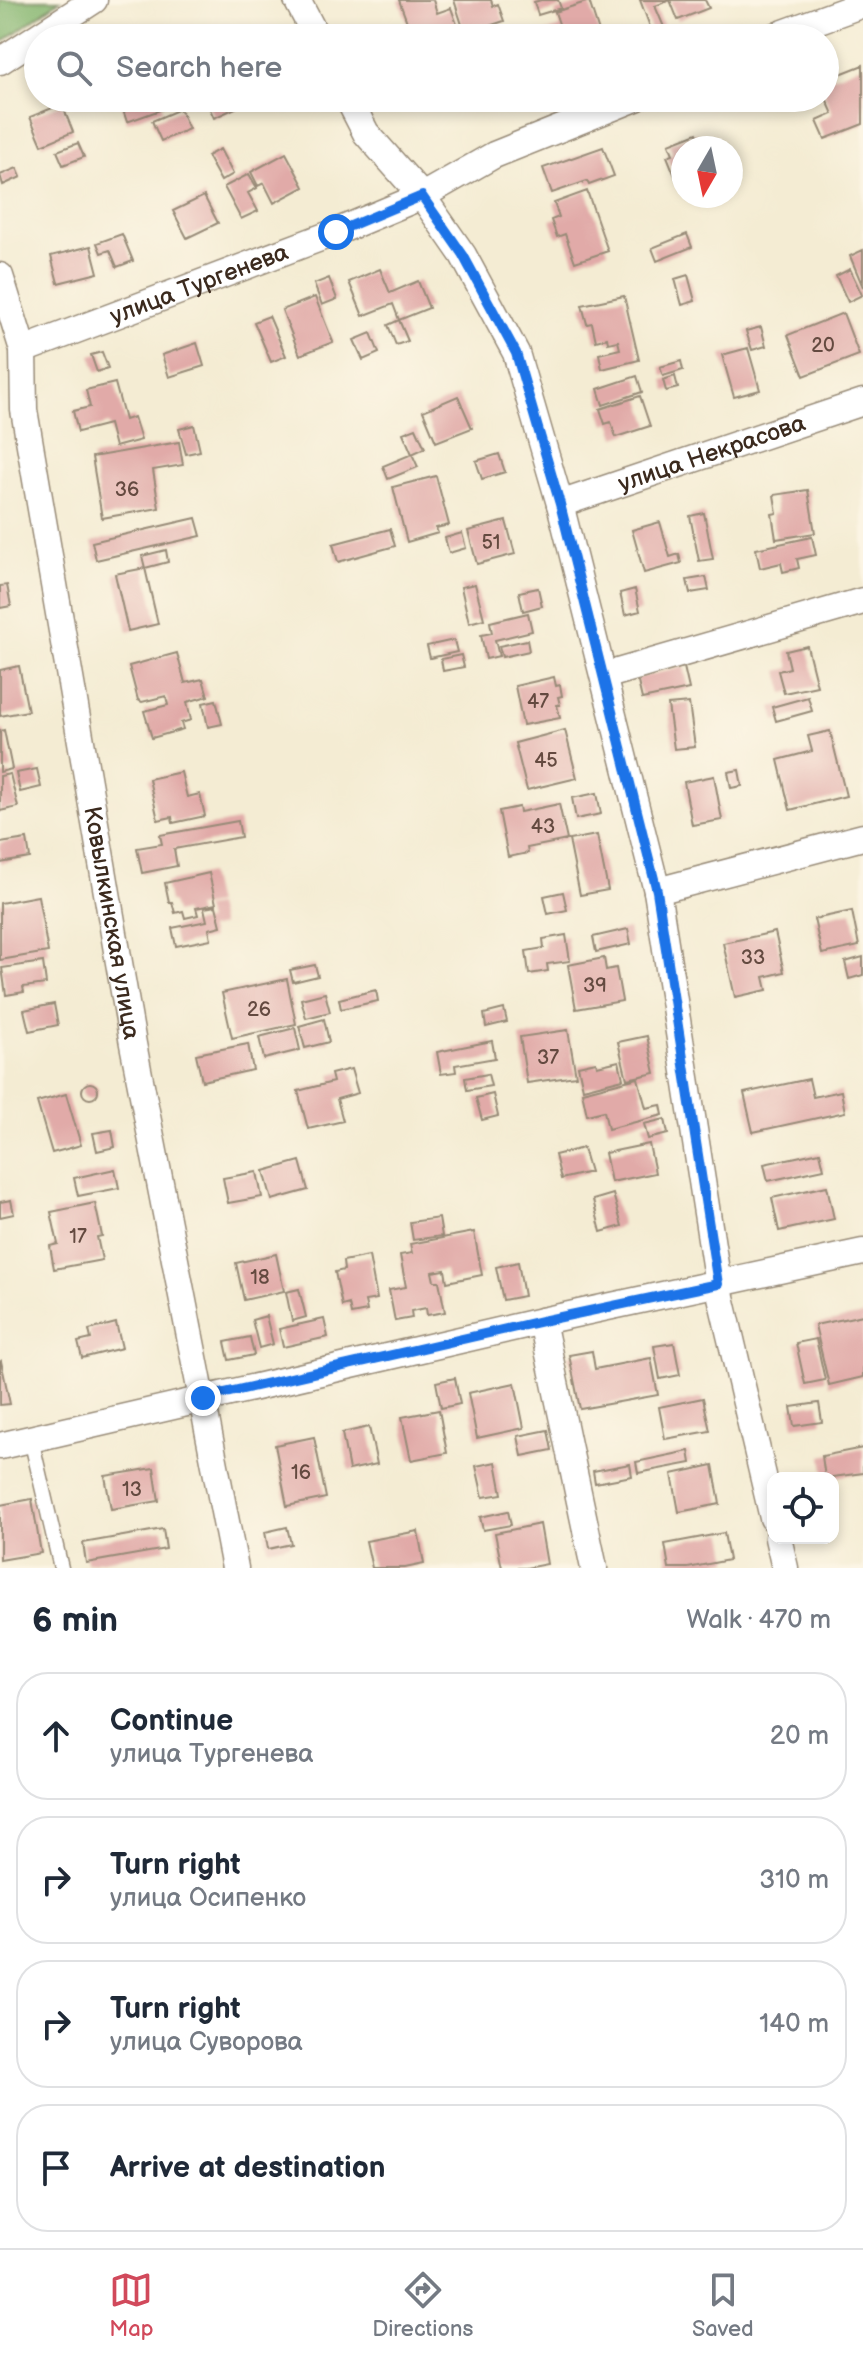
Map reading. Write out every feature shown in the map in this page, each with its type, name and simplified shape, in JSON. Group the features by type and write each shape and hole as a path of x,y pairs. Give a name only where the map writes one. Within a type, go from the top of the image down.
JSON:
{"street":[{"path":"57,24 94,0"},
{"path":"297,0 310,24"},
{"path":"808,24 863,4"},
{"path":"0,61 24,45"},
{"path":"355,112 366,133 422,196 463,255 516,353 560,504 657,891 718,1284 767,1492"},
{"name":"улица Тургенева","path":"23,350 336,232 422,196 494,155 601,112"},
{"name":"Ковылкинская улица","path":"0,276 23,350 24,410 133,1044 235,1568"},
{"name":"улица Некрасова","path":"560,504 863,402"},
{"path":"604,676 863,601"},
{"path":"657,891 863,837"},
{"path":"0,1446 542,1321 863,1252"},
{"path":"542,1321 594,1568"},
{"path":"779,1544 785,1568"}],"lane":[{"path":"31,1439 61,1568"}],"green space":[{"path":"0,0 60,0 24,24 0,44"}],"building":[{"path":"399,0 433,0 437,13 451,8 457,24 408,24"},
{"path":"454,0 491,0 493,6 498,4 504,21 495,24 462,24"},
{"path":"558,0 561,8 538,15 534,2"},
{"path":"640,0 670,0 655,6 663,24 649,24"},
{"path":"670,0 705,0 709,8 678,20"},
{"path":"589,1 596,24 559,24 555,12"},
{"path":"863,65 863,124 825,139 817,121 832,112 839,112 839,74"},
{"path":"42,112 65,112 73,132 42,145 30,117"},
{"path":"124,112 155,112 127,122"},
{"path":"173,112 181,112 189,129 161,141 152,121"},
{"path":"211,112 227,112 214,118"},
{"path":"78,143 84,157 63,165 57,151"},
{"path":"603,147 614,176 552,193 543,168"},
{"path":"220,149 233,174 221,181 207,156"},
{"path":"286,153 304,187 274,203 264,183 258,186 251,172"},
{"path":"17,168 21,177 3,185 0,175"},
{"path":"249,174 257,188 248,193 258,211 241,219 224,187"},
{"path":"587,191 608,251 575,262 565,234 557,237 551,220 559,217 554,203"},
{"path":"204,196 218,223 187,238 173,211"},
{"path":"122,234 133,261 117,267 110,250 101,253 97,243"},
{"path":"687,234 692,247 657,261 652,248"},
{"path":"91,246 98,273 58,283 51,256"},
{"path":"863,250 863,287 850,256"},
{"path":"380,269 390,293 418,281 429,308 399,320 393,304 363,316 349,282"},
{"path":"850,269 862,295 848,302 836,276"},
{"path":"688,275 695,301 682,305 675,279"},
{"path":"329,278 337,299 322,305 314,284"},
{"path":"624,296 639,360 602,369 599,354 620,349 618,341 608,343 607,338 596,341 592,323 587,324 582,305"},
{"path":"315,297 333,342 300,355 282,310"},
{"path":"843,313 859,355 804,376 788,335"},
{"path":"269,316 286,356 271,362 254,322"},
{"path":"399,320 408,341 396,345 388,325"},
{"path":"761,327 766,346 752,350 746,331"},
{"path":"371,333 379,353 363,360 354,340"},
{"path":"197,343 204,366 169,377 162,355"},
{"path":"748,348 760,390 734,397 722,355"},
{"path":"102,352 108,368 97,372 91,355"},
{"path":"681,361 683,370 663,376 660,367"},
{"path":"637,376 642,392 603,405 598,389"},
{"path":"675,376 678,388 666,391 663,380"},
{"path":"115,383 125,420 134,417 141,440 115,447 109,424 78,432 73,411 90,407 86,390"},
{"path":"458,396 472,428 436,442 423,411"},
{"path":"640,396 650,426 616,437 611,422 605,424 600,409"},
{"path":"194,425 200,451 186,454 179,429"},
{"path":"416,428 425,448 412,454 403,433"},
{"path":"179,442 183,465 153,470 159,508 102,518 92,457"},
{"path":"412,454 418,467 388,479 383,466"},
{"path":"499,454 505,472 482,479 476,461"},
{"path":"436,476 449,525 436,528 438,533 407,542 393,487"},
{"path":"808,490 815,533 776,539 772,514 777,513 774,495"},
{"path":"704,513 713,559 699,561 690,516"},
{"path":"196,518 201,536 96,560 92,542"},
{"path":"506,521 515,554 477,564 468,531"},
{"path":"660,522 670,557 679,554 681,563 644,573 632,530"},
{"path":"390,529 395,546 338,562 333,544"},
{"path":"462,533 466,548 449,553 445,538"},
{"path":"812,537 816,555 797,559 799,568 783,572 781,563 760,568 756,549"},
{"path":"166,550 168,562 145,568 142,556"},
{"path":"145,568 158,624 128,631 115,574"},
{"path":"706,577 709,590 690,593 687,580"},
{"path":"475,584 484,619 469,623 461,587"},
{"path":"7,585 11,606 0,608 0,586"},
{"path":"538,588 542,606 523,611 519,592"},
{"path":"635,589 640,611 625,615 620,593"},
{"path":"528,613 532,631 495,640 499,656 486,659 481,635 492,633 490,622"},
{"path":"454,640 457,652 430,658 427,646"},
{"path":"527,640 529,651 502,657 499,646"},
{"path":"807,646 817,686 784,693 778,671 790,668 786,651"},
{"path":"177,653 185,683 203,679 208,696 187,702 191,720 181,723 183,729 152,738 144,711 168,705 166,696 142,702 138,700 129,666"},
{"path":"461,655 464,667 443,671 441,659"},
{"path":"19,666 28,711 0,716 0,670"},
{"path":"684,667 689,689 642,699 637,678"},
{"path":"554,677 556,686 560,685 562,696 558,697 560,705 557,705 560,718 523,725 515,686"},
{"path":"808,697 812,711 776,721 772,707"},
{"path":"216,700 222,724 208,727 203,703"},
{"path":"689,703 695,747 674,749 668,705"},
{"path":"4,730 12,769 0,772 0,731"},
{"path":"565,730 577,778 527,790 515,743"},
{"path":"830,731 846,796 790,810 778,760 812,751 808,736"},
{"path":"37,769 41,787 20,792 16,773"},
{"path":"739,770 742,786 731,788 728,772"},
{"path":"181,772 187,797 200,794 205,816 173,823 172,817 158,820 149,779"},
{"path":"10,774 18,807 0,811 0,776"},
{"path":"714,776 722,820 692,825 684,782"},
{"path":"597,793 601,814 576,819 572,798"},
{"path":"559,804 567,840 527,848 528,853 508,857 499,811 519,807 520,812"},
{"path":"238,821 241,837 174,849 177,866 142,873 137,848 162,844 160,835"},
{"path":"597,835 608,890 580,895 569,840"},
{"path":"27,839 30,858 0,863 0,843"},
{"path":"209,873 216,904 196,908 198,915 185,918 183,911 175,913 165,883"},
{"path":"563,892 567,910 548,914 544,896"},
{"path":"38,896 48,952 0,960 0,903"},
{"path":"216,906 221,926 209,929 211,939 176,946 172,928 207,921 204,908"},
{"path":"852,911 859,946 822,954 814,919"},
{"path":"628,929 631,944 596,952 593,937"},
{"path":"775,932 784,972 764,977 767,990 735,997 723,943"},
{"path":"566,935 570,961 547,964 548,971 529,974 526,951 544,948 543,939"},
{"path":"863,957 863,975 849,979 845,962"},
{"path":"604,958 606,970 616,968 622,1001 576,1009 568,965"},
{"path":"43,962 46,984 23,987 24,992 6,995 2,968"},
{"path":"315,965 318,976 293,982 290,970"},
{"path":"287,979 296,1024 232,1038 222,993"},
{"path":"376,990 378,1001 341,1009 339,999"},
{"path":"325,993 330,1012 306,1018 301,999"},
{"path":"54,1004 58,1025 29,1031 24,1010"},
{"path":"504,1009 507,1022 486,1027 484,1014"},
{"path":"324,1019 329,1042 305,1048 299,1026"},
{"path":"295,1028 300,1050 264,1059 259,1037"},
{"path":"568,1030 576,1076 527,1083 520,1037"},
{"path":"647,1036 655,1073 627,1079 618,1042"},
{"path":"492,1041 495,1058 455,1065 456,1072 441,1074 437,1052"},
{"path":"248,1044 253,1070 202,1081 196,1054"},
{"path":"619,1061 623,1079 583,1089 578,1066"},
{"path":"351,1069 358,1093 337,1099 343,1121 308,1129 298,1091 333,1082 331,1074"},
{"path":"488,1074 491,1086 467,1090 465,1078"},
{"path":"638,1078 646,1108 661,1105 663,1115 608,1129 604,1111 587,1115 582,1092"},
{"path":"809,1079 813,1097 841,1091 845,1112 753,1132 744,1093"},
{"path":"90,1083 98,1091 90,1099 82,1091"},
{"path":"66,1094 81,1145 52,1153 37,1102"},
{"path":"493,1094 498,1116 482,1120 476,1098"},
{"path":"665,1119 668,1134 648,1139 644,1124"},
{"path":"112,1130 115,1147 97,1151 93,1133"},
{"path":"649,1144 655,1173 611,1182 605,1153"},
{"path":"583,1148 590,1172 561,1179 555,1155"},
{"path":"820,1152 824,1169 768,1181 764,1164"},
{"path":"300,1161 308,1190 272,1200 264,1171"},
{"path":"115,1169 119,1188 78,1196 74,1178"},
{"path":"257,1172 262,1197 228,1203 223,1178"},
{"path":"827,1186 834,1219 779,1231 772,1198"},
{"path":"613,1194 622,1226 601,1232 593,1200"},
{"path":"11,1200 14,1214 0,1217 0,1202"},
{"path":"95,1203 102,1236 97,1237 102,1260 54,1269 50,1246 58,1244 51,1212"},
{"path":"439,1218 442,1236 413,1240 410,1222"},
{"path":"474,1232 482,1275 447,1282 445,1270 432,1272 434,1281 439,1281 445,1312 427,1315 426,1308 411,1311 412,1318 395,1321 389,1290 406,1287 400,1255 412,1253 410,1244"},
{"path":"276,1254 284,1291 244,1300 236,1263"},
{"path":"369,1256 377,1299 365,1301 367,1311 351,1314 349,1304 342,1306 335,1272 344,1270 343,1261"},
{"path":"518,1262 524,1296 503,1300 496,1267"},
{"path":"299,1289 306,1317 292,1321 286,1292"},
{"path":"863,1315 863,1377 829,1385 815,1325"},
{"path":"266,1316 273,1344 259,1348 252,1320"},
{"path":"324,1319 328,1337 283,1347 279,1329"},
{"path":"116,1323 122,1348 82,1358 78,1342 91,1339 89,1330"},
{"path":"250,1337 254,1355 229,1360 225,1342"},
{"path":"816,1339 825,1380 805,1384 796,1343"},
{"path":"674,1343 680,1375 660,1379 654,1346"},
{"path":"592,1351 595,1369 651,1358 658,1395 580,1409 569,1355"},
{"path":"0,1362 10,1404 0,1405"},
{"path":"455,1378 460,1404 441,1408 436,1382"},
{"path":"515,1383 524,1428 477,1438 468,1393"},
{"path":"703,1398 710,1431 665,1439 659,1407"},
{"path":"819,1403 822,1422 794,1426 791,1407"},
{"path":"439,1410 447,1453 411,1460 402,1417"},
{"path":"369,1427 377,1464 349,1470 342,1433"},
{"path":"548,1430 552,1450 522,1456 518,1436"},
{"path":"314,1437 326,1498 287,1506 275,1445"},
{"path":"863,1448 863,1473 839,1476 839,1472 824,1472 822,1456"},
{"path":"689,1451 691,1463 638,1473 636,1462"},
{"path":"496,1462 502,1494 483,1497 476,1466"},
{"path":"630,1464 632,1476 595,1483 593,1471"},
{"path":"713,1465 720,1504 679,1512 672,1474"},
{"path":"154,1468 159,1501 111,1509 105,1476"},
{"path":"32,1499 41,1553 0,1560 0,1505"},
{"path":"508,1511 511,1525 483,1530 480,1517"},
{"path":"540,1524 547,1564 502,1568 495,1533"},
{"path":"287,1527 291,1544 268,1549 265,1532"},
{"path":"163,1529 166,1549 86,1563 83,1543"},
{"path":"418,1531 424,1564 405,1568 372,1568 366,1541"},
{"path":"724,1533 729,1560 688,1568 669,1568 665,1544"}],"route":[{"path":"203,1398 718,1284 657,891 560,504 516,353 463,255 422,196 336,232"}]}
